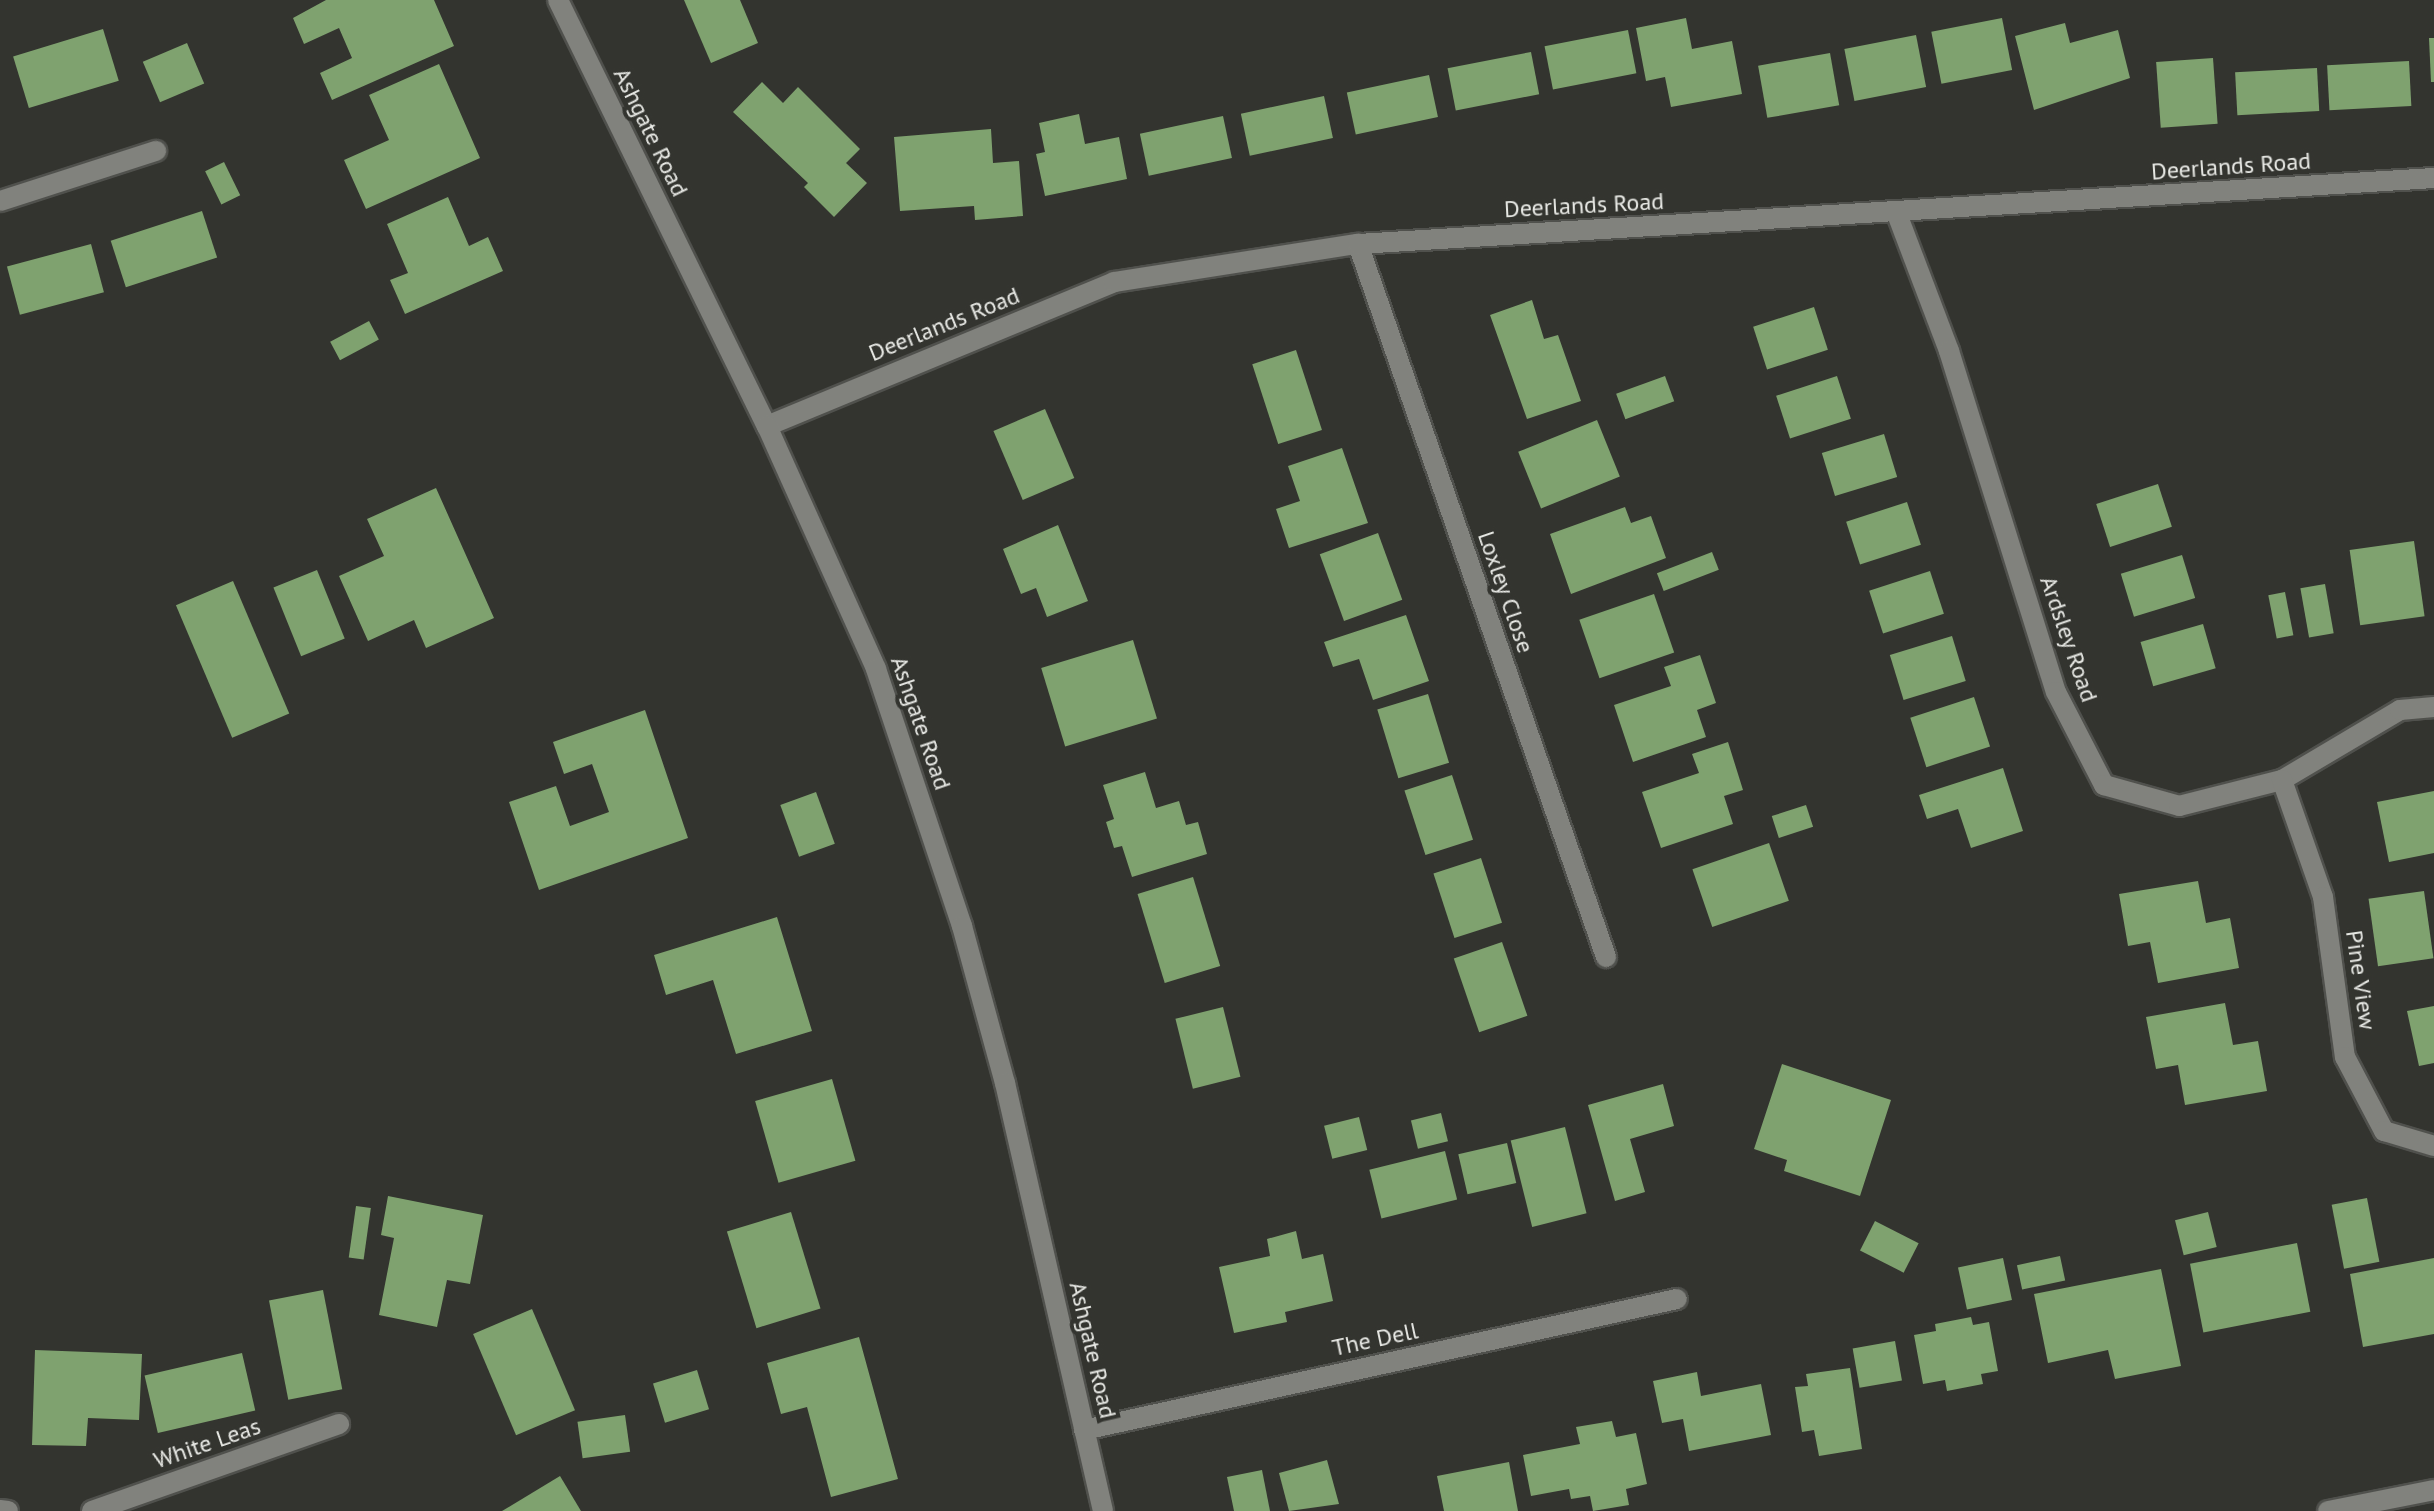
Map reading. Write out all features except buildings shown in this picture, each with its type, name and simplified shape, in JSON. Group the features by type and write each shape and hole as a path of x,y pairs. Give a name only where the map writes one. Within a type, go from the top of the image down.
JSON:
{"street":[{"name":"Ashgate Road","path":"558,0 767,426 876,669 962,926 1005,1083 1103,1511"},
{"path":"0,201 156,151"},
{"name":"Deerlands Road","path":"767,426 1114,282 1358,244 1897,214 2434,178"},
{"name":"Ardsley Road","path":"1897,214 1949,351 2056,692 2104,785 2179,806 2282,780 2400,710 2434,707"},
{"name":"Loxley Close","path":"1358,244 1606,957"},
{"name":"Pine View","path":"2282,780 2323,897 2345,1057 2384,1131 2434,1146"},
{"name":"The Dell","path":"1084,1430 1677,1299"},
{"name":"White Leas","path":"92,1511 339,1424"},
{"path":"2328,1511 2361,1507 2434,1490"},
{"path":"0,1510 8,1511"}]}
